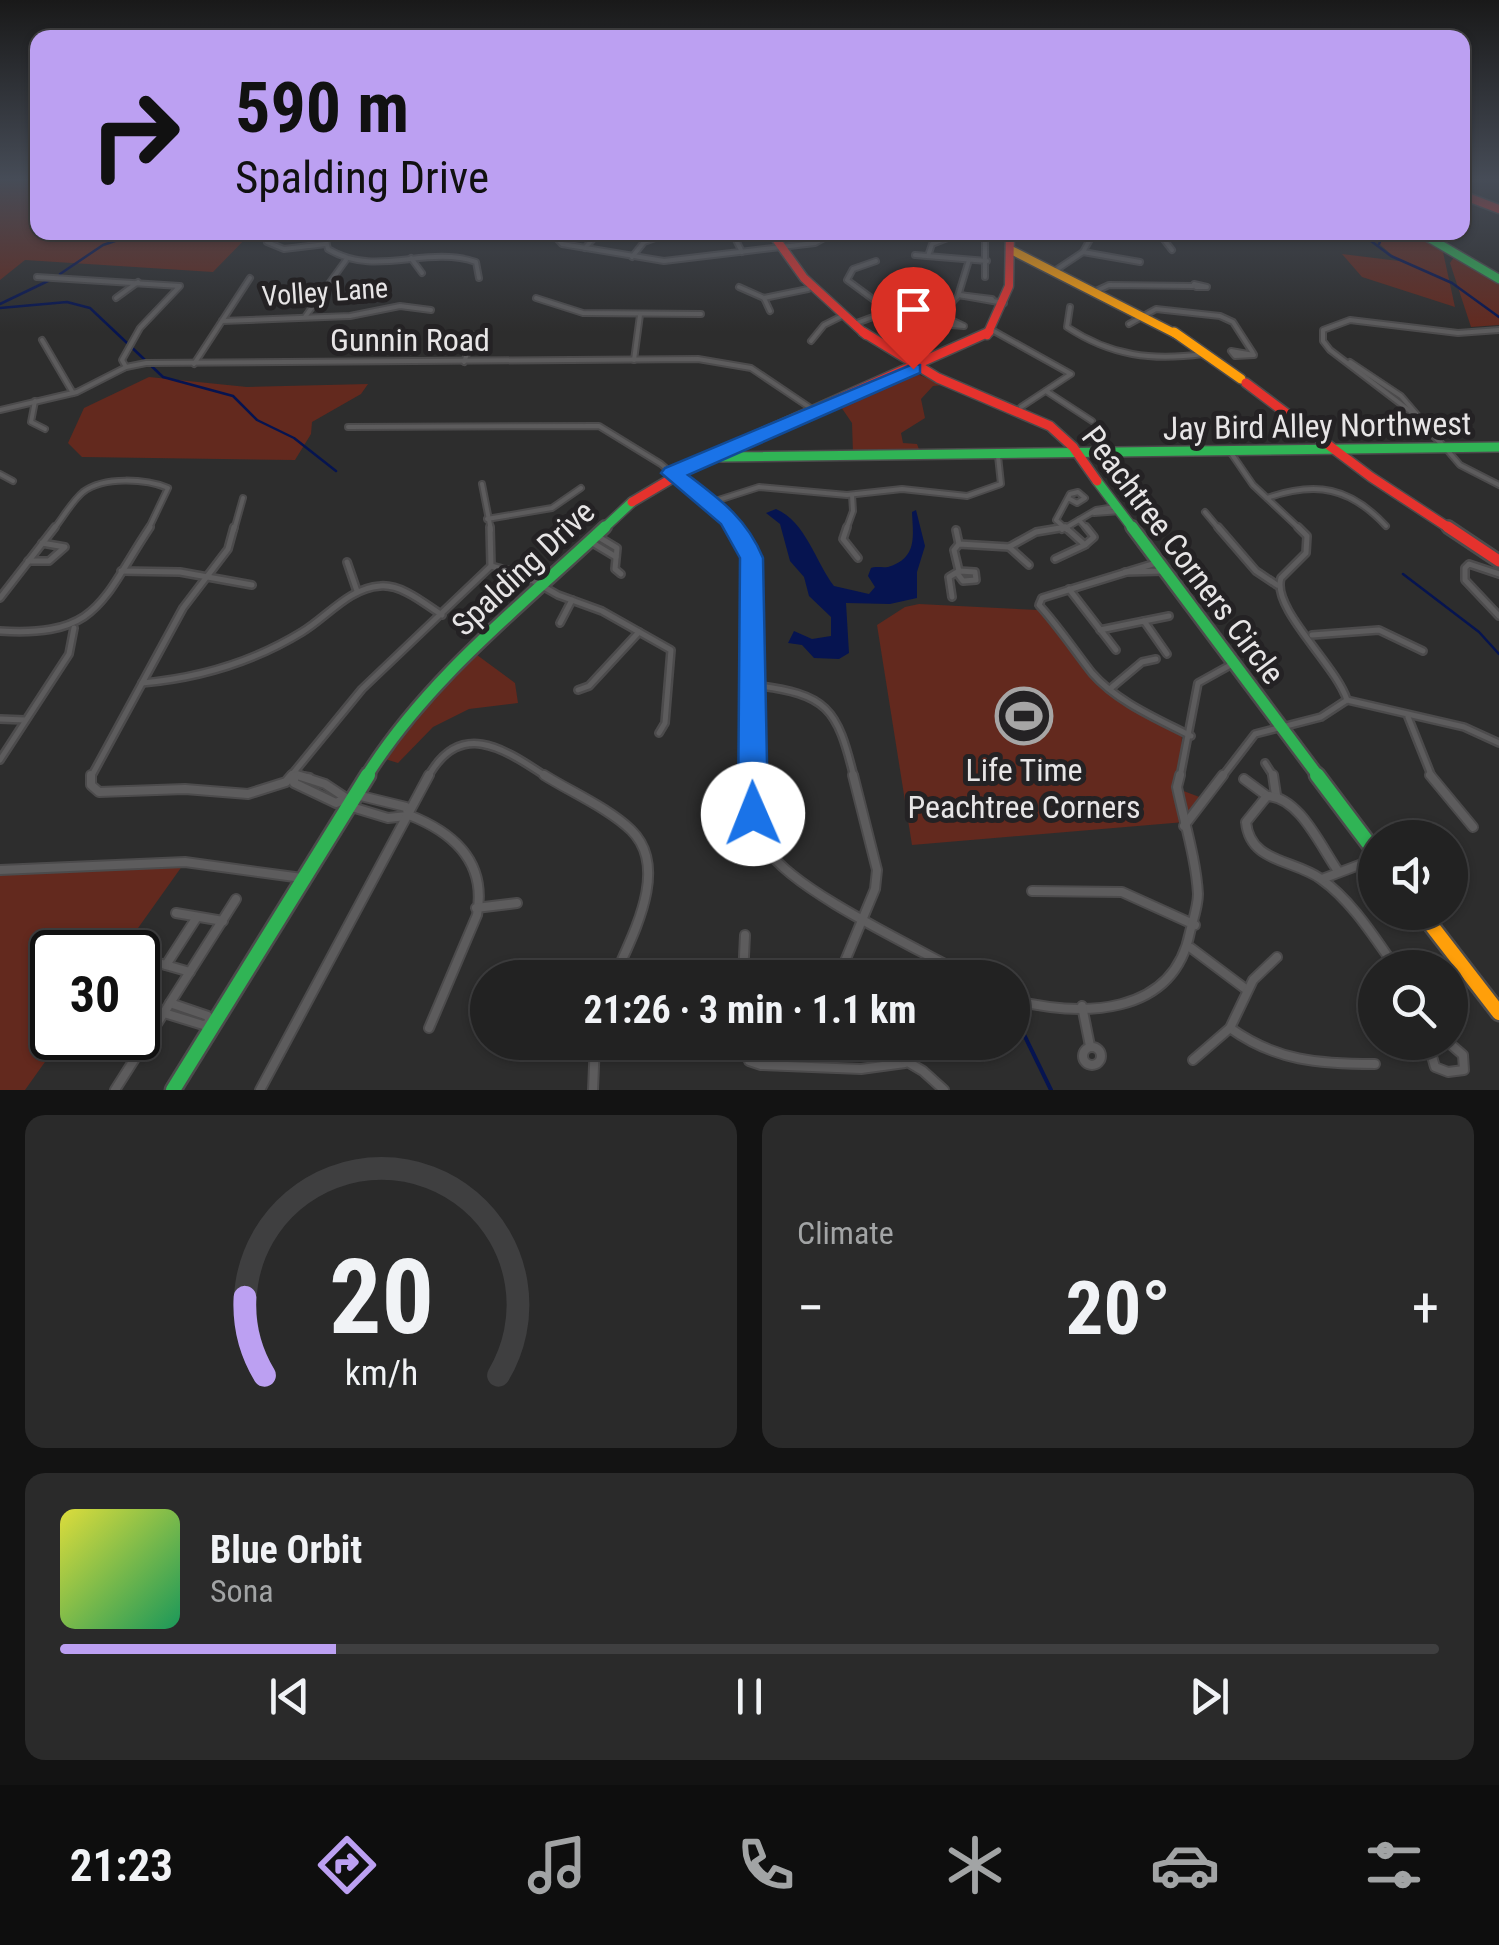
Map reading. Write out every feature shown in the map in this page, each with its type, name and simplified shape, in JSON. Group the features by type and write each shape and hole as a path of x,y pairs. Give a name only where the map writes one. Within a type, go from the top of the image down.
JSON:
{"main road":[{"name":"Peachtree Corners Circle","path":"775,240 808,289 842,316 942,381 1021,408 1047,422 1079,454 1358,832"},
{"path":"992,330 1004,303 1011,240"},
{"path":"1433,240 1499,276"},
{"path":"1442,240 1499,276"},
{"path":"1013,251 1143,316 1206,354 1335,450 1499,561"},
{"name":"Spalding Drive","path":"174,1090 211,1022 349,800 416,706 592,537 642,492 672,473 974,344 992,330"},
{"name":"Jay Bird Alley Northwest","path":"717,453 722,457 788,458 1499,448"},
{"path":"1435,930 1499,1014"}],"street":[{"path":"325,240 332,254 346,260 465,256 476,262 479,278"},
{"path":"555,240 664,261 820,240"},
{"path":"585,248 592,240"},
{"path":"632,257 650,240"},
{"path":"736,240 742,252"},
{"path":"928,256 932,244 943,240"},
{"path":"985,277 986,240"},
{"path":"1056,270 1083,252 1090,240"},
{"path":"1164,240 1172,250"},
{"path":"267,242 284,249 326,244"},
{"path":"1083,252 1140,262"},
{"path":"915,255 987,261"},
{"path":"412,258 422,273"},
{"path":"306,317 346,260"},
{"path":"925,334 945,317 960,295 969,260"},
{"path":"876,261 853,269 847,280 889,311"},
{"path":"37,277 180,288 140,328 122,360 126,368"},
{"path":"194,364 250,278"},
{"path":"854,324 889,311 917,281"},
{"path":"116,298 138,282"},
{"path":"1096,291 1109,285 1193,286"},
{"path":"740,287 764,298 808,289"},
{"path":"960,295 1004,303"},
{"path":"536,298 582,313 700,314"},
{"path":"764,298 770,312"},
{"name":"Volley Lane","path":"222,320 350,316 400,306 431,310"},
{"path":"1070,307 1067,328 1124,357 1206,354"},
{"path":"1129,324 1162,309 1220,316 1234,322 1253,353"},
{"path":"634,360 640,315"},
{"path":"811,341 824,325 842,316"},
{"path":"938,324 958,329 964,326 945,317"},
{"path":"1499,330 1458,333 1342,320 1327,325 1322,335 1336,356 1401,396 1465,469 1499,485"},
{"path":"992,330 1071,374 1021,408"},
{"path":"464,362 474,335"},
{"path":"42,340 73,393"},
{"name":"Gunnin Road","path":"0,410 73,393 126,368 194,364 698,360 751,368 814,411"},
{"path":"1046,391 1092,421"},
{"path":"35,402 31,422 45,429"},
{"path":"348,427 599,426 615,432 672,473 737,526 752,558 752,803 759,834 782,868 939,960"},
{"path":"1231,453 1268,498 1298,525 1308,548 1277,586"},
{"path":"710,503 748,488 852,495 896,488 950,496 991,492 1001,484 998,456"},
{"path":"0,474 13,482"},
{"path":"0,598 75,498 94,486 166,484 169,497 90,617 74,628 0,631"},
{"path":"409,815 406,807 361,796 336,803 312,795 294,783 294,776 362,689 490,566 494,539 482,484"},
{"path":"1268,498 1304,485 1324,485 1376,512 1386,526"},
{"path":"487,519 552,508 581,488"},
{"path":"852,495 853,511 843,539 858,558"},
{"path":"243,498 228,548 183,608 91,773 91,785 98,792 184,789 248,794 270,790 304,774 343,792 355,808 399,820 409,815 429,822 458,844 480,882 476,908 453,980 429,1028"},
{"path":"1068,498 1056,520 1085,544"},
{"path":"959,544 1010,546 1036,532 1064,529 1091,513 1119,508"},
{"path":"1205,512 1256,572 1277,586 1284,604 1336,667 1347,700"},
{"path":"1055,559 1094,537 1079,520"},
{"path":"956,530 959,544"},
{"path":"592,537 616,557 615,569 621,574"},
{"path":"28,561 49,561 65,547 41,543"},
{"path":"952,597 949,578 958,572 954,550 959,544"},
{"path":"1010,546 1029,565"},
{"path":"347,562 358,592"},
{"path":"1499,574 1469,564 1465,568 1465,580 1499,616"},
{"path":"490,566 602,611 671,650 665,724 659,734"},
{"path":"1162,566 1122,572 1039,601 1042,612 1071,640 1094,676 1136,708 1191,736"},
{"path":"121,571 208,576 252,585"},
{"path":"142,683 187,678 250,657 306,630 358,592 393,587 442,615"},
{"path":"1068,588 1116,650"},
{"path":"560,623 572,600"},
{"path":"1100,630 1169,616"},
{"path":"1144,621 1166,654"},
{"path":"0,760 69,654 74,628"},
{"path":"1310,636 1378,630 1423,651"},
{"path":"578,690 589,686 639,632"},
{"path":"1111,688 1142,662 1156,659"},
{"path":"1030,1004 1118,1006 1146,997 1170,980 1191,948 1198,896 1177,786 1191,736 1198,684 1234,663"},
{"path":"752,685 816,702 836,715 842,726 875,853 875,889 846,960"},
{"path":"1184,826 1247,741 1282,726 1321,717 1347,700 1498,740"},
{"path":"1408,716 1427,771 1473,827"},
{"path":"0,719 25,720"},
{"path":"260,1090 441,759 459,746 481,741 501,748 631,830 646,848 650,879 621,960"},
{"path":"1265,763 1274,777 1272,796 1246,822 1250,843 1258,851 1321,879 1362,921 1383,950"},
{"path":"1244,779 1293,808 1338,871"},
{"path":"376,814 382,802"},
{"path":"0,870 185,862 302,878"},
{"path":"1321,879 1358,863"},
{"path":"1032,891 1122,892 1195,925"},
{"path":"160,1018 236,899"},
{"path":"476,908 517,903"},
{"path":"176,913 222,921"},
{"path":"166,965 197,917"},
{"path":"744,960 746,935"},
{"path":"1191,948 1247,990"},
{"path":"1193,1060 1230,1028 1247,990 1277,957"},
{"path":"160,963 190,972"},
{"path":"164,1012 203,1025 211,1022 208,1016 170,1003"},
{"path":"1082,1006 1090,1046"},
{"path":"1230,1028 1263,1052 1290,1062 1375,1064"},
{"path":"115,1090 134,1060"},
{"path":"593,1090 594,1060"},
{"path":"749,1060 761,1066 861,1069 905,1063"},
{"path":"901,1060 923,1070 944,1090"},
{"path":"1433,1060 1435,1067 1448,1072 1464,1070 1464,1060"}],"shaded area":[{"path":"0,231 30,231 30,240 244,240 213,272 25,260 0,280"},
{"path":"1375,240 1423,240 1443,252 1455,307 1362,277 1342,254 1399,261"},
{"path":"1454,257 1499,284 1499,325 1471,327 1450,263"},
{"path":"915,373 943,385 933,386 921,399 925,418 901,433 903,443 917,444 920,452 853,453 852,423 839,404"},
{"path":"149,377 247,387 368,384 361,394 312,422 311,434 295,460 82,457 68,443 84,408"},
{"path":"776,509 803,532 834,586 869,594 875,587 868,576 871,568 898,563 909,552 912,512 916,510 925,546 917,572 917,598 890,604 846,603 849,653 839,659 814,658 802,645 788,643 794,631 812,639 831,636 831,617 809,596 804,577 790,561 780,524 766,513"},
{"name":"Life Time Peachtree Corners","path":"919,604 1038,610 1103,678 1137,704 1182,729 1181,790 1202,798 1185,822 912,845 877,625 905,607"},
{"path":"477,655 515,683 518,703 469,709 433,727 398,763 382,758 430,698"},
{"path":"185,862 137,930 30,930 30,1060 46,1060 25,1090 0,1090 0,870"}],"waterway":[{"path":"60,274 103,245 118,240"},
{"path":"1370,240 1391,256 1452,283 1499,317"},
{"path":"1379,244 1381,240"},
{"path":"0,304 50,280"},
{"path":"0,308 67,302 90,308 163,377 233,396 257,420 294,438 336,471"},
{"path":"1403,574 1479,632 1499,654"},
{"path":"1030,1047 1051,1090"}],"traffic: fast":[{"path":"1433,240 1499,279"},
{"path":"717,453 722,457 1499,447"},
{"path":"1097,481 1358,829"},
{"path":"173,1090 389,740 434,687 632,502"}],"traffic: slow":[{"path":"1013,251 1175,333 1241,379"},
{"path":"1435,930 1499,1013"}],"traffic: jam":[{"path":"776,240 823,298 866,334 938,378 1050,426 1073,447 1097,481"},
{"path":"632,502 708,457 987,335 1009,286 1010,240"},
{"path":"1246,383 1371,477 1499,561"}],"place":[{"name":"Life Time Peachtree Corners","path":"1024,716"}],"route":[{"path":"753,814 752,558 742,533 729,518 672,473 913,369"}]}
